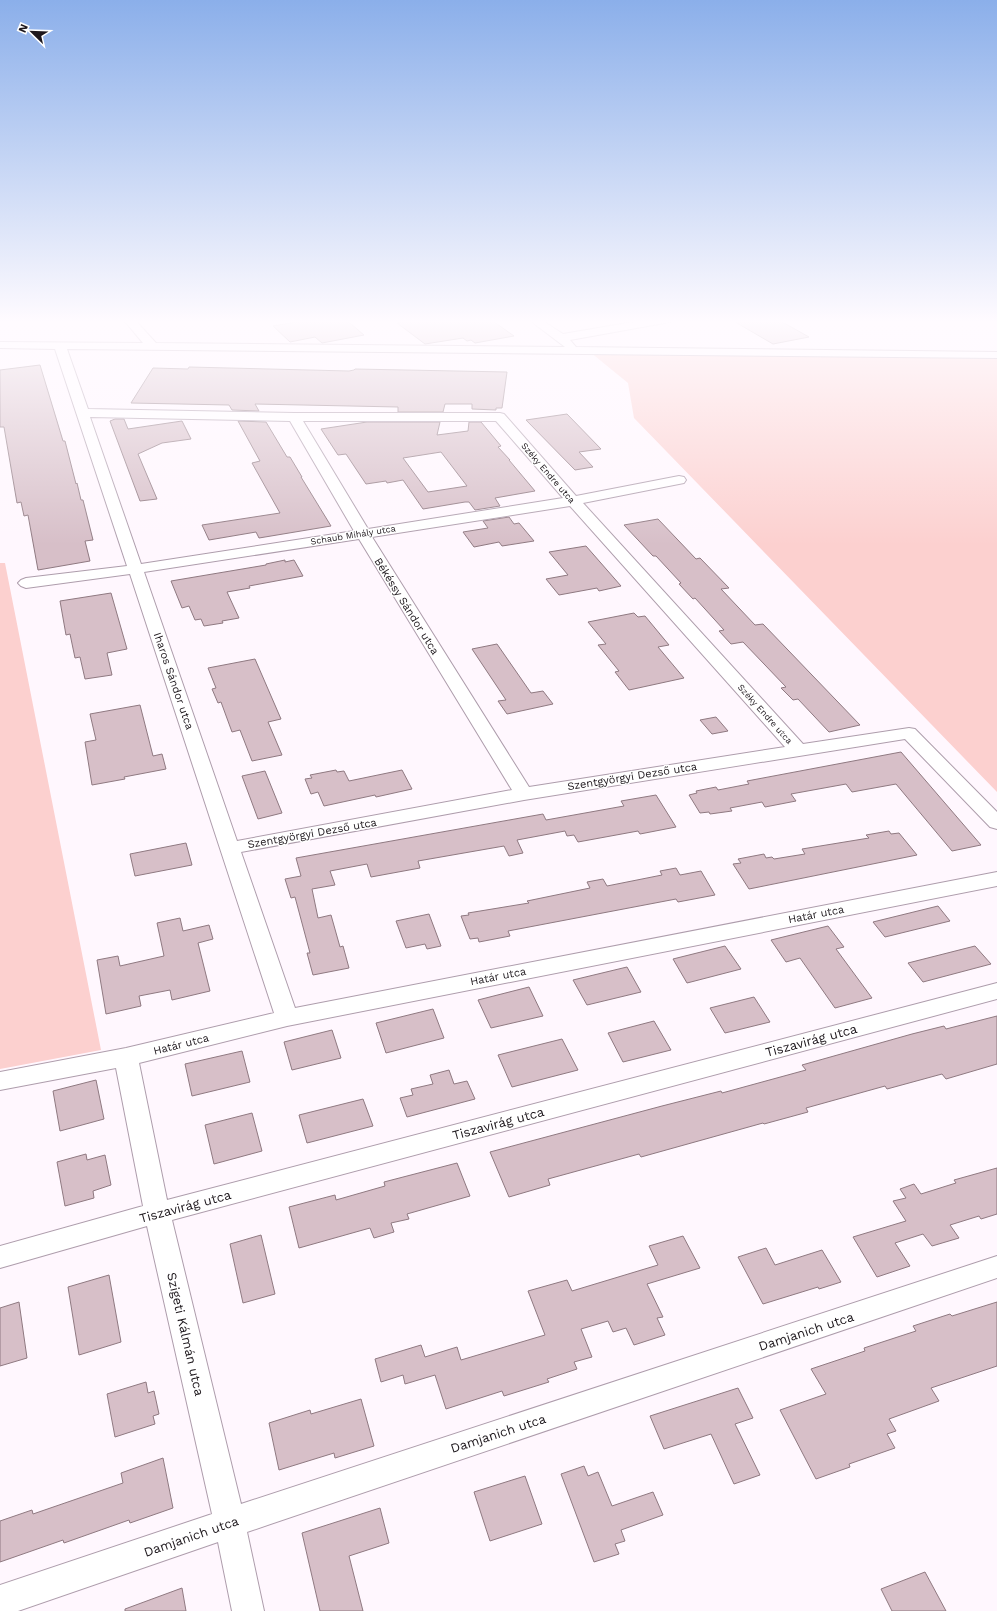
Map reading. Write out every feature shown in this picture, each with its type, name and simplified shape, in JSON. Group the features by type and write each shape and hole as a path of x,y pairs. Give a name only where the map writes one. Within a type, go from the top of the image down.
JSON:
{"street":[{"name":"Iharos Sándor utca","path":"76,394 231,848 287,1018"},
{"name":"Széky Endre utca","path":"82,413 500,417 573,502 797,749"},
{"name":"Békéssy Sándor utca","path":"294,416 362,533 524,794"},
{"name":"Schaub Mihály utca","path":"26,583 136,569 362,533 573,502 679,480"},
{"name":"Szentgyörgyi Dezső utca","path":"231,848 524,794 797,749 909,733 997,823"},
{"name":"Határ utca","path":"0,1081 126,1057 287,1018 997,879"},
{"name":"Tiszavirág utca","path":"0,1257 157,1213 997,991"},
{"name":"Szigeti Kálmán utca","path":"126,1057 157,1213 230,1523 248,1611"},
{"name":"Damjanich utca","path":"0,1601 997,1267"}],"shaded area":[{"path":"630,394 997,394 997,792 634,418"},
{"path":"0,563 5,563 101,1050 0,1069"}],"building":[{"path":"0,394 49,394 63,441 65,441 81,500 83,500 93,540 85,541 90,561 38,570 28,515 24,516 21,502 17,503 4,427 0,427"},
{"path":"137,394 504,394 502,408 496,408 496,410 472,409 472,404 445,404 443,412 398,412 398,407 255,404 259,411 232,410 229,405 131,403"},
{"path":"567,414 601,449 579,452 593,467 575,470 526,420"},
{"path":"115,419 124,419 128,429 182,421 191,439 162,443 138,454 157,499 140,501 110,421"},
{"path":"238,421 266,422 287,457 290,457 331,526 259,538 256,532 209,540 202,525 280,513 252,463 260,461"},
{"path":"367,422 440,422 437,435 468,431 469,422 481,422 501,446 498,447 535,491 495,498 500,506 475,510 469,502 465,502 423,509 403,480 387,483 386,481 366,484 346,454 338,455 321,429","holes":["441,452 467,486 428,492 403,458"]},
{"path":"509,517 514,524 519,523 534,541 502,546 499,542 474,547 463,532 488,528 483,521"},
{"path":"658,519 696,559 700,558 729,588 721,589 755,625 763,624 860,725 829,732 798,699 793,700 781,688 786,687 743,642 731,644 719,631 724,630 695,598 693,599 679,584 681,583 656,556 653,556 624,525"},
{"path":"586,546 621,586 599,591 597,588 559,595 546,579 568,575 549,552"},
{"path":"285,560 285,562 294,560 303,576 249,586 250,588 227,592 239,618 222,621 223,623 204,626 201,619 195,620 189,606 182,608 171,581 266,565"},
{"path":"111,593 127,649 107,653 112,675 85,679 80,657 75,658 70,634 66,635 60,601"},
{"path":"634,613 638,617 645,616 669,645 658,647 684,678 629,690 615,672 619,671 598,645 606,644 588,622"},
{"path":"497,644 531,693 543,691 553,704 507,714 498,701 506,700 472,649"},
{"path":"255,659 281,719 268,722 282,755 252,761 240,730 232,732 221,702 218,703 212,689 216,688 208,668"},
{"path":"140,705 153,756 162,754 166,769 92,785 85,742 96,740 90,714"},
{"path":"716,717 728,731 712,734 700,720"},
{"path":"901,752 981,845 952,851 896,784 852,792 846,784 791,794 796,801 765,807 762,802 730,808 732,811 710,814 709,812 700,813 689,795 697,793 696,791 716,787 718,790 749,784 747,781"},
{"path":"336,770 337,772 344,771 349,781 402,770 412,789 324,806 318,792 311,794 305,779 312,778 310,775"},
{"path":"265,771 282,813 258,819 242,776"},
{"path":"656,795 676,827 640,834 638,831 578,842 574,835 567,836 565,831 517,840 523,853 509,856 504,846 418,861 420,868 371,877 367,864 330,871 335,885 312,889 318,918 331,915 340,947 343,946 349,968 313,975 307,953 310,953 295,897 291,898 285,879 301,876 296,858 543,814 546,820 624,806 621,801"},
{"path":"889,831 891,834 899,833 917,855 749,889 733,864 741,863 738,859 764,854 766,858 772,857 774,859 805,854 802,849 869,838 866,835"},
{"path":"186,843 192,865 135,876 130,854"},
{"path":"676,868 680,875 701,871 715,895 678,902 676,899 508,931 510,936 479,942 478,938 470,939 461,916 469,915 468,913 529,903 527,901 590,888 587,882 603,879 607,886 662,875 660,871"},
{"path":"938,906 950,921 885,937 873,922"},
{"path":"429,914 441,946 427,949 425,944 406,948 396,921"},
{"path":"180,918 183,931 209,925 213,939 198,943 210,991 172,1000 170,990 139,996 141,1006 106,1014 97,960 118,956 120,966 164,956 157,923"},
{"path":"828,926 844,947 836,949 872,998 835,1008 800,958 786,962 771,940"},
{"path":"725,946 741,969 687,983 673,959"},
{"path":"975,946 991,964 923,982 908,963"},
{"path":"627,967 641,992 587,1005 573,980"},
{"path":"529,987 543,1016 491,1028 478,1000"},
{"path":"754,997 770,1022 725,1033 710,1008"},
{"path":"433,1009 444,1038 386,1053 376,1023"},
{"path":"997,1016 997,1064 946,1079 942,1074 887,1089 885,1086 806,1108 808,1112 641,1157 639,1154 548,1179 550,1185 509,1197 490,1152 662,1106 721,1091 722,1093 806,1070 802,1065 912,1034 944,1026 946,1029"},
{"path":"654,1021 671,1050 623,1062 608,1033"},
{"path":"332,1030 341,1058 292,1070 284,1042"},
{"path":"562,1039 578,1070 512,1087 498,1055"},
{"path":"242,1051 250,1082 192,1096 185,1064"},
{"path":"449,1070 454,1084 467,1081 475,1099 407,1117 400,1098 413,1095 411,1089 433,1084 430,1075"},
{"path":"96,1080 104,1119 60,1131 53,1091"},
{"path":"363,1099 373,1126 307,1143 299,1115"},
{"path":"252,1113 262,1151 214,1164 205,1125"},
{"path":"86,1154 87,1160 105,1155 111,1185 93,1191 94,1198 65,1206 57,1162"},
{"path":"457,1163 470,1196 407,1214 409,1219 391,1223 394,1232 374,1238 370,1228 299,1248 289,1207 335,1195 336,1200 385,1186 384,1182"},
{"path":"997,1168 997,1214 981,1219 979,1216 950,1225 959,1238 932,1246 923,1234 895,1243 910,1266 877,1277 853,1237 906,1221 893,1201 906,1198 900,1189 914,1184 921,1194 956,1183 954,1180"},
{"path":"261,1235 275,1294 243,1303 230,1244"},
{"path":"683,1236 700,1268 647,1284 663,1317 657,1318 665,1335 634,1345 626,1328 613,1332 608,1321 581,1329 592,1357 574,1362 577,1369 547,1379 549,1382 504,1396 502,1391 446,1409 435,1375 405,1384 403,1375 381,1382 375,1359 421,1345 425,1357 457,1347 461,1360 545,1335 528,1291 567,1280 572,1291 658,1265 649,1246"},
{"path":"766,1248 775,1265 822,1250 841,1282 819,1289 818,1287 763,1304 738,1257"},
{"path":"109,1275 121,1342 79,1355 68,1287"},
{"path":"19,1302 27,1358 0,1366 0,1308"},
{"path":"997,1302 997,1366 931,1388 939,1401 889,1419 896,1431 887,1434 895,1448 849,1464 850,1467 816,1479 780,1410 826,1394 811,1369 865,1351 864,1348 916,1331 913,1326 950,1314 952,1316"},
{"path":"146,1382 148,1393 154,1391 159,1414 153,1416 155,1424 115,1437 107,1394"},
{"path":"738,1388 753,1418 735,1424 760,1475 734,1484 711,1434 664,1449 650,1416"},
{"path":"361,1399 374,1446 335,1458 334,1453 279,1470 269,1423 310,1410 311,1414"},
{"path":"163,1458 173,1508 130,1523 129,1520 64,1543 63,1540 0,1562 0,1521 32,1510 33,1514 123,1483 121,1473"},
{"path":"584,1466 588,1476 598,1472 612,1506 653,1492 663,1515 621,1530 625,1541 615,1544 619,1554 594,1562 561,1474"},
{"path":"525,1476 542,1524 490,1541 474,1492"},
{"path":"380,1508 389,1543 349,1556 363,1611 320,1611 302,1533"},
{"path":"925,1572 946,1611 892,1611 881,1589"},
{"path":"182,1588 186,1611 125,1611 125,1609"}]}
